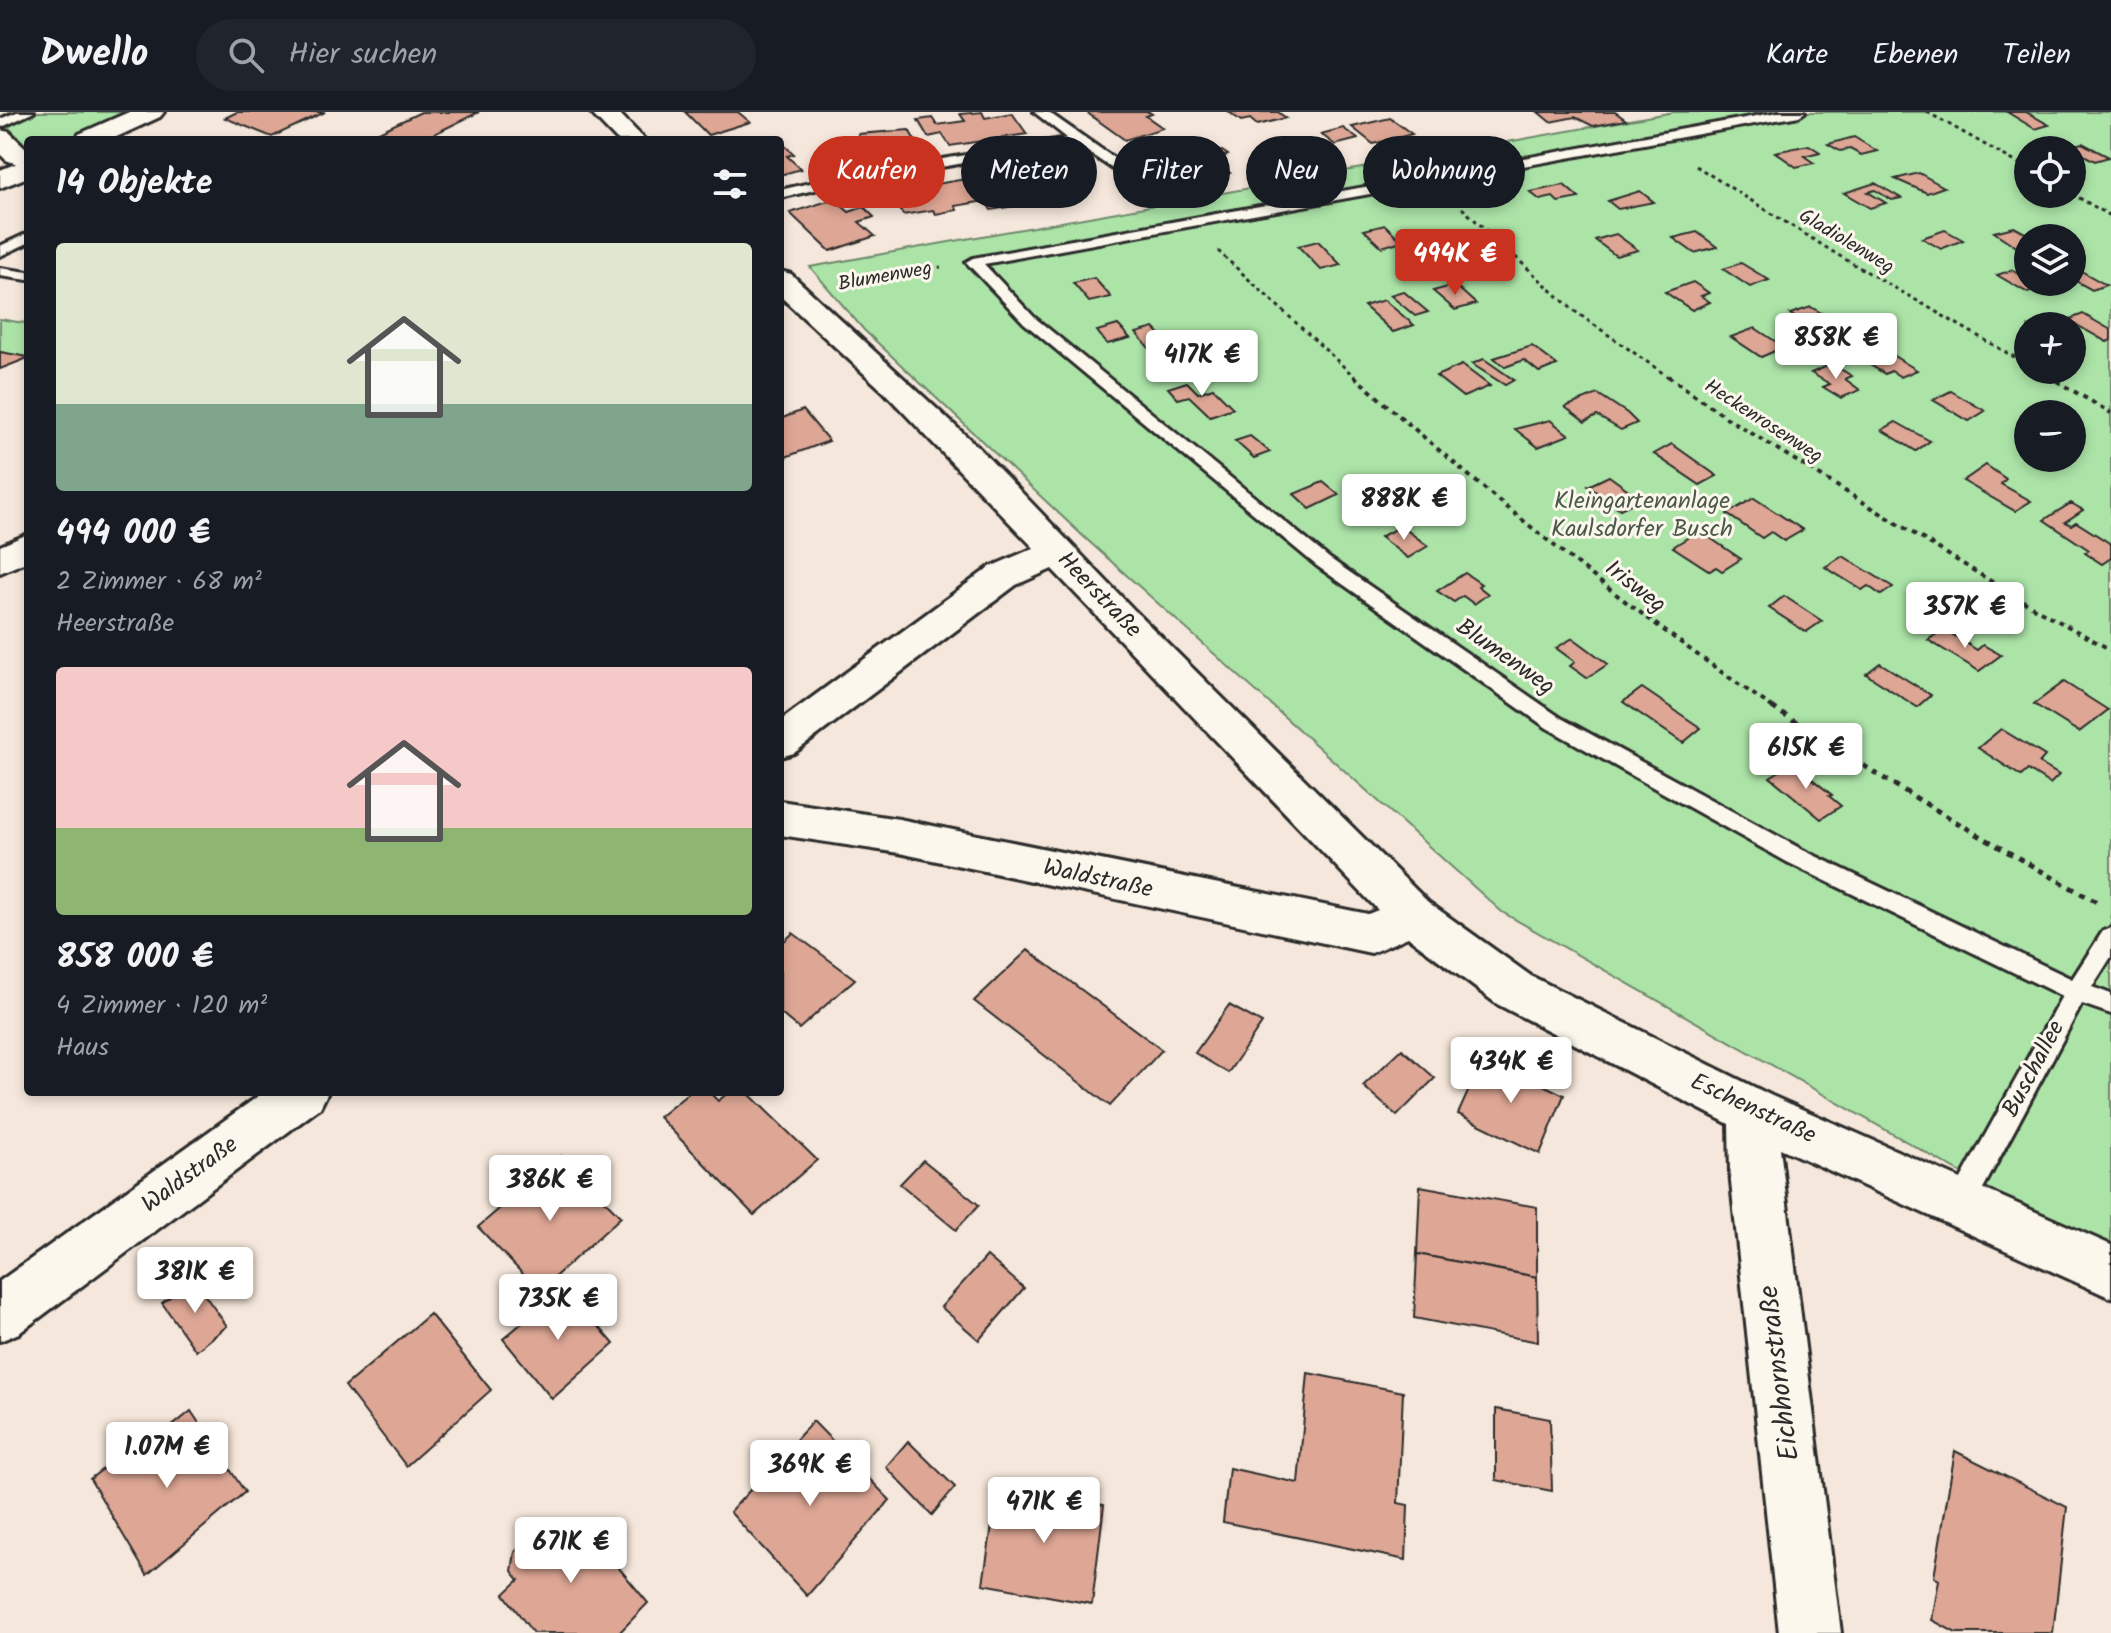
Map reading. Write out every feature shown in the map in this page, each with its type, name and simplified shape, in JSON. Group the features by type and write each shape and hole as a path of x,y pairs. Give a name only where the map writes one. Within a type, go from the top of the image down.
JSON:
{"street":[{"path":"97,136 151,112"},
{"path":"603,112 628,136"},
{"path":"0,138 15,154 24,158"},
{"path":"0,180 24,169"},
{"name":"Heerstraße","path":"789,288 905,394 1412,915"},
{"path":"0,561 24,548"},
{"path":"784,739 1003,576 1058,552"},
{"name":"Waldstraße","path":"784,819 899,836 1371,934 1412,915"},
{"name":"Eschenstraße","path":"1412,915 1514,990 1754,1112 2111,1272"},
{"name":"Waldstraße","path":"0,1314 298,1096"},
{"name":"Eichhornstraße","path":"1754,1112 1756,1173 1810,1633"}],"lane":[{"path":"0,124 28,112"},
{"path":"1040,112 1073,136"},
{"path":"1525,161 1799,112"},
{"path":"784,193 961,160"},
{"path":"973,262 1363,189"},
{"path":"0,252 24,239"},
{"name":"Blumenweg","path":"973,262 1029,320 1323,562 1554,723 1795,856 2076,992 2111,1004"},
{"path":"0,272 24,275"},
{"name":"Buschallee","path":"1961,1204 2076,992 2111,938"}],"path":[{"path":"1927,112 2014,161"},
{"name":"Gladiolenweg","path":"1652,139 1838,255 2014,357"},
{"path":"2086,202 2111,216"},
{"name":"Heckenrosenweg","path":"1462,208 1573,310 1730,420 2031,606 2111,650"},
{"name":"Irisweg","path":"1191,221 1320,349 1648,621 1892,788 2097,902"},
{"name":"Blumenweg","path":"789,288 838,284 973,262"},
{"path":"2061,384 2111,413"}],"green space":[{"path":"8,112 129,112 77,136 24,136 24,144 0,118"},
{"name":"Kleingartenanlage Kaulsdorfer Busch","path":"1674,112 2111,112 2111,1245 2011,1201 1502,912 1084,537 864,330 810,267 1139,208 1230,208 1230,192 1246,189 1246,208 1347,208 1347,171 1363,168 1363,208 1525,208 1525,139"},
{"path":"0,319 24,322 24,356 0,352"}],"building":[{"path":"237,112 325,112 274,136 225,118"},
{"path":"421,112 479,112 430,136 370,136"},
{"path":"685,112 738,112 750,122 708,135"},
{"path":"982,112 985,118 1012,113 1027,134 961,136 961,144 950,146 942,134 927,136 918,120 932,118 937,125 965,121 960,114"},
{"path":"1086,112 1149,112 1152,114 1146,116 1163,128 1138,136 1119,136"},
{"path":"1229,112 1278,112 1286,118 1257,125 1250,119 1241,121"},
{"path":"1538,112 1615,112 1626,120 1593,126 1575,117 1550,122"},
{"path":"2007,112 2026,112 2049,125 2035,129"},
{"path":"1390,118 1412,134 1363,136 1352,127"},
{"path":"1343,128 1358,139 1347,142 1347,136 1321,134"},
{"path":"909,130 912,136 858,136"},
{"path":"1854,137 1877,151 1861,155 1850,149 1840,151 1828,144"},
{"path":"784,145 794,154 787,156 801,169 784,174"},
{"path":"1809,145 1820,152 1804,156 1814,163 1796,167 1775,152"},
{"path":"2086,145 2109,157 2095,161 2086,156"},
{"path":"1919,173 1944,187 1927,193 1895,179"},
{"path":"961,180 961,205 955,206 957,210 903,215 899,208 945,208 945,182"},
{"path":"1875,183 1901,198 1892,200 1875,190 1868,192 1886,203 1870,208 1844,193"},
{"path":"1564,185 1579,198 1558,202 1553,197 1540,200 1530,192"},
{"path":"1640,191 1654,202 1618,209 1608,201"},
{"path":"808,207 844,208 849,212 865,208 874,217 859,222 875,236 830,251 790,213"},
{"path":"1385,225 1402,241 1382,247 1364,230"},
{"path":"2014,227 2014,245 1994,232"},
{"path":"1945,230 1963,240 1941,249 1922,238"},
{"path":"1697,232 1717,247 1694,253 1673,238"},
{"path":"1616,234 1638,250 1616,256 1595,240"},
{"path":"1318,241 1341,265 1321,270 1298,246"},
{"path":"1741,263 1769,280 1750,287 1723,269"},
{"path":"2014,271 2014,285 1997,275"},
{"path":"2086,274 2106,285 2092,290 2086,287"},
{"path":"1094,278 1111,297 1089,302 1073,283"},
{"path":"1693,282 1709,293 1701,296 1710,302 1692,310 1665,292"},
{"path":"1455,285 1476,304 1455,310 1433,291"},
{"path":"1403,291 1428,312 1415,316 1390,295"},
{"path":"1384,300 1414,325 1393,332 1364,306"},
{"path":"1811,307 1835,321 1814,330 1790,314"},
{"path":"2086,316 2111,330 2111,340 2107,342 2086,330"},
{"path":"1118,325 1130,338 1107,344 1097,331"},
{"path":"1154,328 1176,351 1156,356 1136,333"},
{"path":"1755,328 1784,347 1761,357 1731,337"},
{"path":"1532,346 1557,365 1539,372 1524,360 1505,367 1494,358"},
{"path":"1877,346 1917,370 1901,377 1891,371 1885,374 1867,363 1872,360 1861,353"},
{"path":"0,352 24,356 24,360 0,369"},
{"path":"1484,359 1514,380 1505,385 1472,364"},
{"path":"1832,364 1852,376 1845,379 1860,390 1841,398 1823,387 1830,384 1811,373"},
{"path":"1462,365 1490,386 1463,397 1436,376"},
{"path":"1187,382 1198,393 1213,388 1233,408 1210,416 1189,396 1178,399 1168,388"},
{"path":"1951,391 1985,411 1969,421 1933,400"},
{"path":"1598,394 1637,423 1621,430 1597,416 1585,422 1565,407"},
{"path":"803,410 829,441 784,458 784,417"},
{"path":"1550,420 1569,435 1538,447 1515,429"},
{"path":"1896,422 1930,441 1916,451 1882,430"},
{"path":"1250,436 1270,452 1254,458 1235,441"},
{"path":"1672,444 1717,476 1700,485 1654,454"},
{"path":"1986,465 2006,479 2001,484 2031,501 2015,511 1963,481"},
{"path":"1609,476 1641,499 1620,509 1588,486"},
{"path":"1323,482 1339,495 1310,509 1294,494"},
{"path":"1754,498 1803,530 1784,541 1771,532 1762,538 1727,514"},
{"path":"2071,503 2083,510 2065,522 2071,525 2076,522 2111,544 2111,558 2102,564 2085,553 2089,550 2044,520"},
{"path":"1401,526 1428,546 1408,558 1380,537"},
{"path":"1694,527 1741,559 1722,571 1716,567 1710,571 1673,547 1692,535 1685,532"},
{"path":"1843,556 1893,587 1881,595 1868,586 1862,590 1825,567"},
{"path":"1465,573 1481,584 1478,586 1488,594 1474,604 1463,596 1454,602 1437,591"},
{"path":"1784,596 1822,621 1806,632 1769,608"},
{"path":"1944,629 1977,650 1983,645 2001,655 1979,671 1928,640"},
{"path":"1573,638 1608,664 1587,678 1570,666 1575,662 1556,648"},
{"path":"1880,663 1931,695 1917,707 1866,674"},
{"path":"2064,682 2108,710 2079,732 2034,704"},
{"path":"1642,688 1701,728 1683,743 1623,702"},
{"path":"2001,729 2045,756 2039,763 2059,775 2050,784 2028,770 2021,776 1978,748"},
{"path":"1792,763 1841,806 1821,819 1770,777"},
{"path":"793,933 855,979 799,1029 784,1016 784,941"},
{"path":"1028,950 1162,1050 1110,1106 974,1001"},
{"path":"1229,1005 1262,1023 1228,1073 1195,1053"},
{"path":"1402,1049 1435,1078 1397,1116 1363,1086"},
{"path":"1484,1056 1564,1095 1540,1154 1458,1114"},
{"path":"685,1096 713,1096 718,1101 724,1096 751,1096 817,1160 754,1215 659,1117"},
{"path":"561,1156 621,1217 539,1291 478,1227"},
{"path":"923,1160 979,1205 956,1230 900,1184"},
{"path":"1420,1186 1537,1207 1537,1277 1417,1254"},
{"path":"1417,1254 1537,1277 1538,1342 1414,1318"},
{"path":"987,1256 1024,1288 979,1340 941,1307"},
{"path":"193,1279 227,1326 196,1351 162,1303"},
{"path":"565,1287 614,1344 552,1399 503,1339"},
{"path":"430,1314 491,1390 406,1466 345,1386"},
{"path":"1308,1373 1403,1392 1398,1503 1408,1505 1406,1560 1223,1522 1229,1468 1298,1483"},
{"path":"1496,1409 1550,1419 1552,1491 1496,1480"},
{"path":"191,1411 245,1492 147,1575 90,1479 150,1432 155,1440"},
{"path":"813,1421 890,1500 807,1596 730,1512"},
{"path":"908,1441 955,1487 932,1515 886,1467"},
{"path":"1955,1451 2067,1507 2053,1633 1956,1633 1932,1620 1939,1580 1934,1577"},
{"path":"998,1486 1104,1505 1092,1604 983,1584"},
{"path":"580,1521 648,1603 619,1633 533,1633 504,1594 519,1580 512,1571 515,1552 543,1526 559,1525 566,1534"}]}
